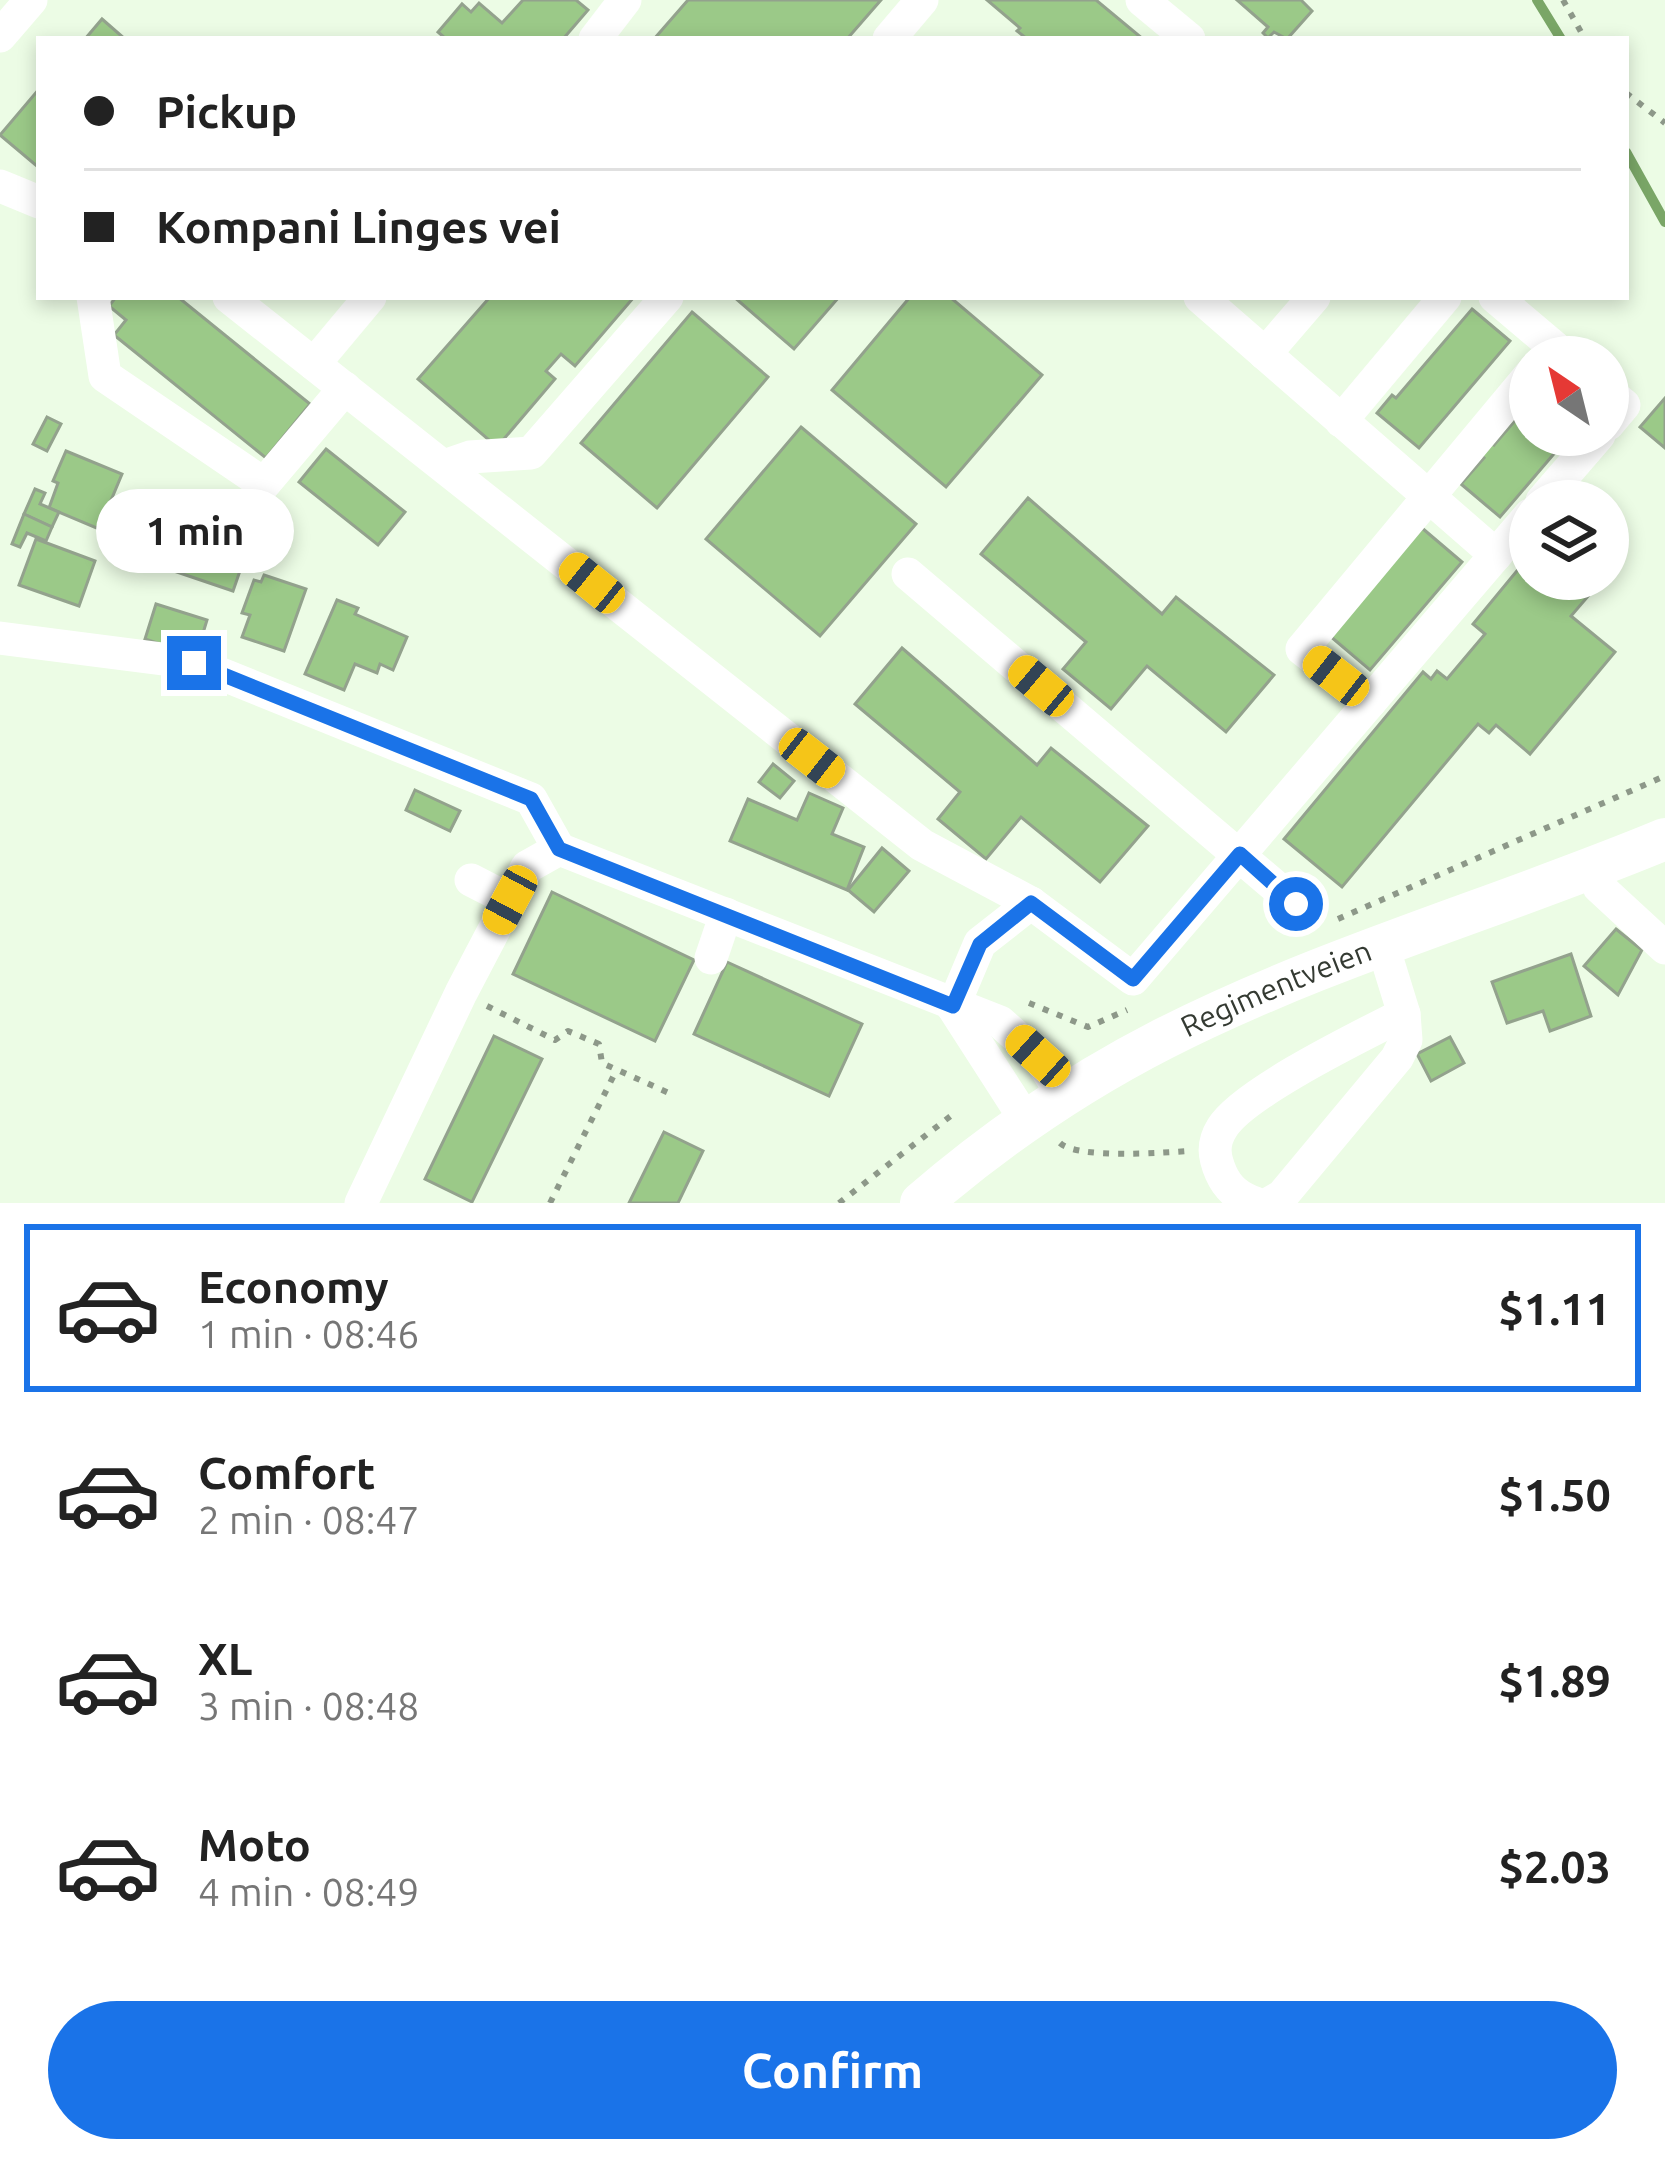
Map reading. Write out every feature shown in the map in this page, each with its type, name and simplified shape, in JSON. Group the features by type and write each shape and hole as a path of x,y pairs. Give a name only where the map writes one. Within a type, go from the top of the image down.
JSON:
{"main road":[{"name":"Regimentveien","path":"921,1203 1162,1039 1299,977 1665,839"}],"street":[{"path":"0,36 31,0"},
{"path":"598,36 625,0"},
{"path":"892,36 922,0"},
{"path":"1142,0 1185,36"},
{"path":"0,186 36,201"},
{"path":"93,300 105,376 264,484 345,388"},
{"path":"234,300 922,845 1031,903 1133,979 1509,540"},
{"path":"314,364 367,300"},
{"path":"444,466 470,457 531,453 665,300"},
{"path":"1202,300 1496,555"},
{"path":"1265,354 1312,300"},
{"path":"1342,421 1443,300"},
{"path":"1498,300 1537,336"},
{"path":"1370,702 1301,649 1509,400"},
{"path":"1560,480 1580,456"},
{"path":"908,574 1296,904"},
{"path":"0,638 194,663 531,799 559,849 953,1006 1046,1116"},
{"path":"361,1203 527,867 559,849"},
{"path":"1594,868 1599,887 1665,948"},
{"path":"471,880 510,900"},
{"path":"953,1006 980,944 1031,903"},
{"path":"711,958 726,914"},
{"path":"1270,1203 1282,1196 1397,1058 1406,1040 1404,1014 1383,946"},
{"path":"1255,1203 1240,1197 1226,1182 1216,1160 1214,1146 1232,1115 1311,1063 1404,1014"}],"path":[{"path":"1563,0 1583,36"},
{"path":"1629,95 1665,124"},
{"path":"1329,923 1665,776"},
{"path":"461,993 555,1040 568,1031 599,1044 602,1063 669,1093"},
{"path":"1088,1027 1132,1008"},
{"path":"550,1203 617,1069"},
{"path":"839,1203 957,1111"},
{"path":"1046,1116 1068,1151 1145,1151"}],"building":[{"path":"523,0 576,0 588,10 566,36 443,36 438,32 462,4 471,12 479,3 502,23"},
{"path":"688,0 881,0 850,36 657,36"},
{"path":"987,0 1096,0 1139,36 1023,36 1017,31 1020,28"},
{"path":"1237,0 1301,0 1312,11 1290,36 1274,32 1266,36 1268,27"},
{"path":"102,19 122,36 88,36"},
{"path":"36,93 36,165 0,135"},
{"path":"114,300 182,300 310,404 266,458 114,335 126,320 109,306"},
{"path":"487,300 631,300 575,366 561,354 546,371 555,379 497,447 418,379"},
{"path":"737,300 836,300 794,349"},
{"path":"907,300 954,300 1042,375 946,487 832,390"},
{"path":"1472,309 1509,340 1419,448 1377,413 1392,395 1396,398"},
{"path":"692,312 768,377 657,508 581,443"},
{"path":"1665,398 1665,448 1640,427"},
{"path":"47,417 61,424 47,451 33,444"},
{"path":"801,427 916,524 820,636 706,539"},
{"path":"1509,428 1509,456 1552,456 1532,480 1509,480 1509,506 1500,517 1461,484 1484,458 1478,453 1489,440 1494,445"},
{"path":"326,449 405,512 378,545 299,482"},
{"path":"66,451 122,474 99,529 49,508 58,483 53,481"},
{"path":"35,489 45,493 40,504 59,512 52,527 24,514"},
{"path":"1028,498 1162,614 1176,597 1274,675 1226,732 1147,666 1111,709 1063,669 1086,642 981,554"},
{"path":"189,506 224,518 212,555 242,565 233,591 168,569"},
{"path":"24,514 52,527 46,541 27,533 20,547 12,544"},
{"path":"1422,528 1462,562 1370,670 1330,636"},
{"path":"36,539 95,561 79,606 19,585"},
{"path":"264,575 306,589 284,651 242,637 250,615 242,613 254,580 261,582"},
{"path":"1509,580 1509,600 1585,600 1571,616 1615,652 1530,754 1496,725 1489,733 1478,724 1342,887 1284,839 1423,672 1431,679 1437,671 1447,679 1485,634 1473,624"},
{"path":"337,600 358,608 355,614 407,637 393,670 380,664 377,673 355,664 344,690 305,674"},
{"path":"156,604 207,620 196,656 145,639"},
{"path":"902,648 1037,765 1051,748 1148,826 1100,882 1021,817 986,859 938,819 960,792 855,704"},
{"path":"773,764 794,781 780,798 759,782"},
{"path":"415,790 460,811 450,831 406,810"},
{"path":"809,793 843,808 832,834 864,847 847,890 730,841 748,799 797,820"},
{"path":"882,848 909,871 874,912 848,890"},
{"path":"552,892 694,960 655,1041 513,974"},
{"path":"1616,929 1642,950 1618,995 1584,966"},
{"path":"1571,954 1591,1016 1550,1031 1543,1011 1507,1023 1492,982"},
{"path":"727,962 862,1024 829,1096 694,1034"},
{"path":"494,1036 542,1059 472,1202 425,1179"},
{"path":"1450,1037 1464,1063 1431,1081 1417,1054"},
{"path":"664,1132 703,1151 678,1203 629,1203"}],"waterway":[{"path":"1537,0 1559,36"},
{"path":"1629,157 1665,222"}],"route":[{"path":"194,663 531,799 559,849 953,1006 980,944 1031,903 1133,979 1240,854 1296,904"}]}
